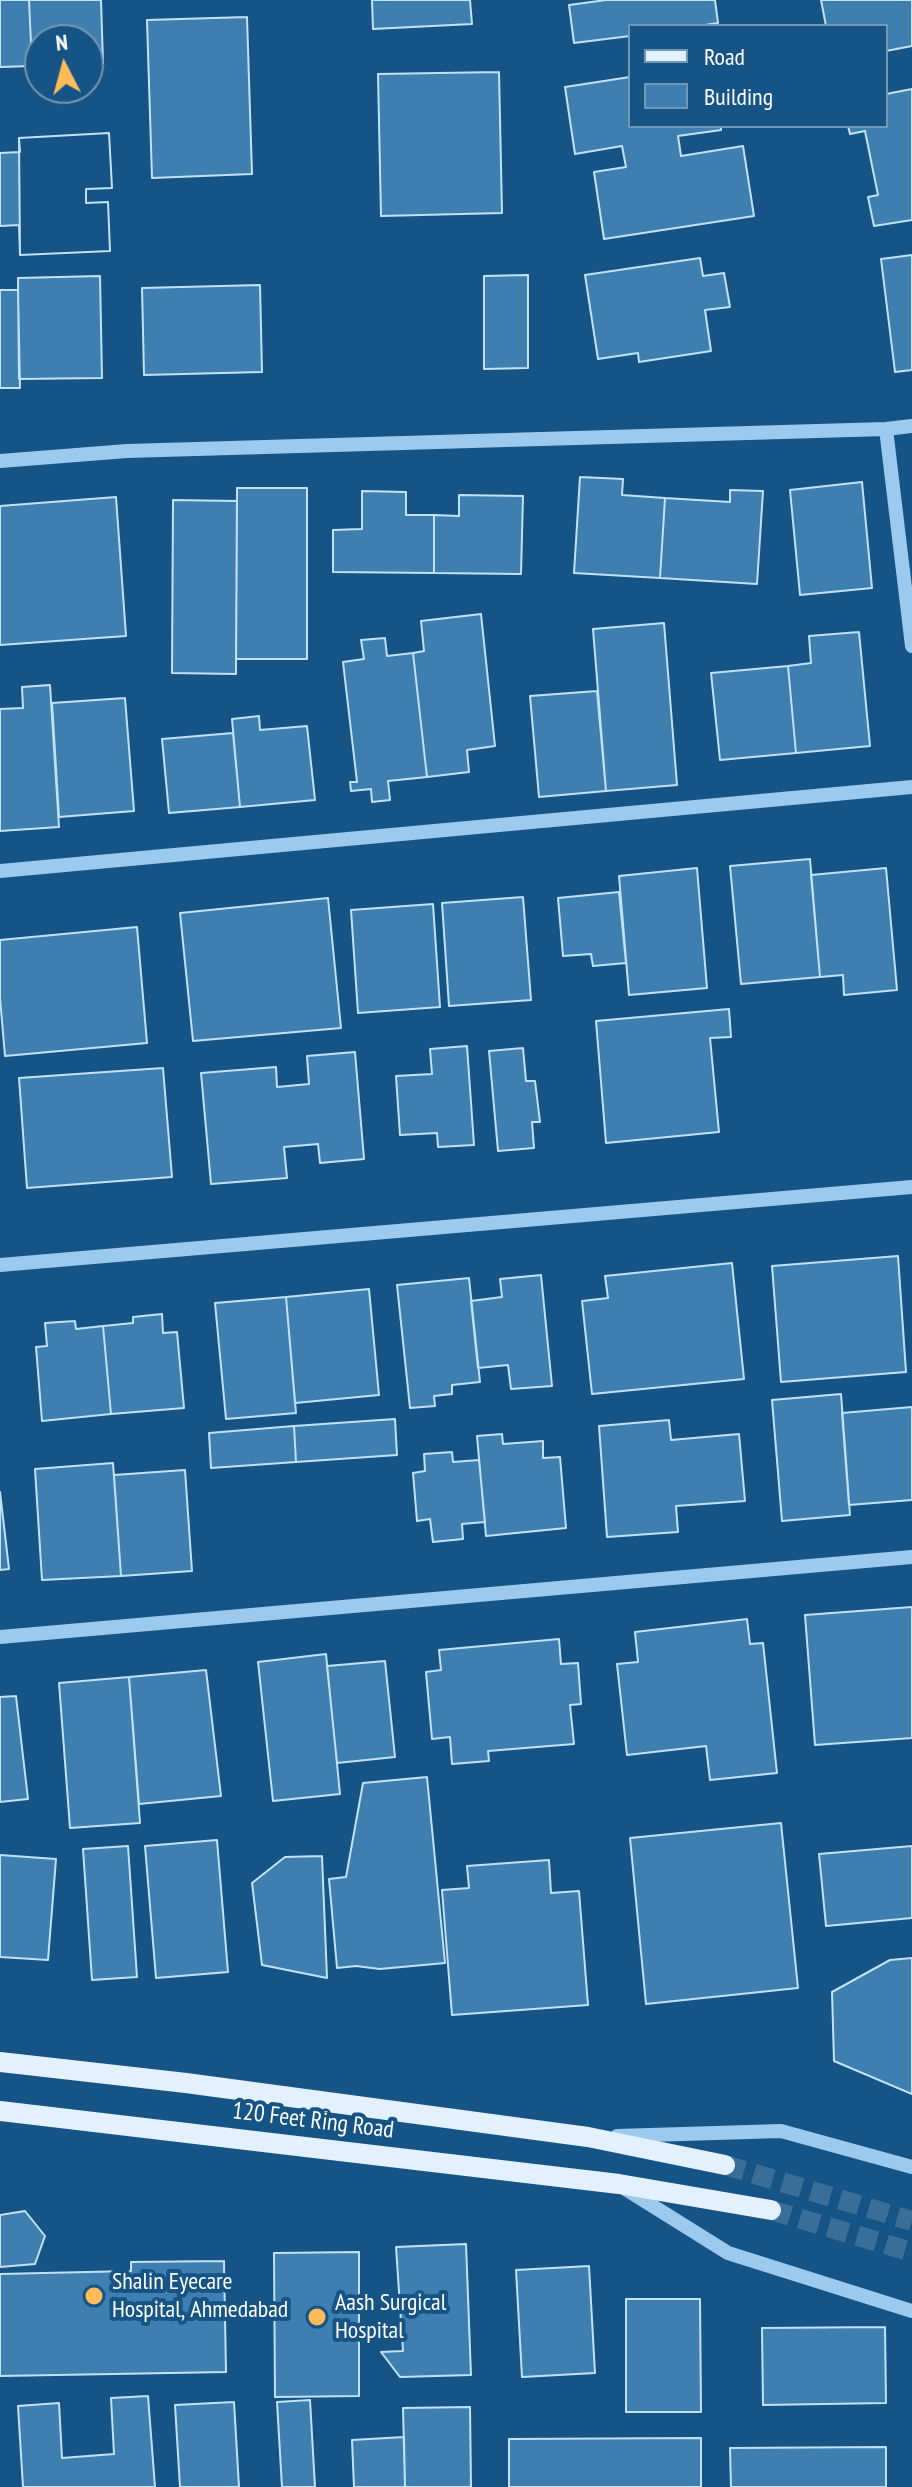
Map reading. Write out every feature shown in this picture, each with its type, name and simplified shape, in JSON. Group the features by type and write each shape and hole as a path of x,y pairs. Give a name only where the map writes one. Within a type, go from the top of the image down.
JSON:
{"main road":[{"name":"120 Feet Ring Road","path":"0,2062 202,2085 588,2137 725,2165"},
{"name":"120 Feet Ring Road","path":"0,2111 619,2184 771,2210"}],"street":[{"path":"0,461 143,451 912,426"},
{"path":"886,429 912,646"},
{"path":"0,871 912,787"},
{"path":"0,1265 912,1187"},
{"path":"0,1637 912,1557"},
{"path":"588,2137 781,2131 912,2167"},
{"path":"619,2184 728,2253 912,2311"}],"building":[{"path":"0,0 29,0 30,24 24,24 24,66 0,67"},
{"path":"29,0 101,0 102,24 30,24"},
{"path":"372,0 470,0 472,24 373,29"},
{"path":"606,0 715,0 718,23 628,24 628,36 574,43 569,5"},
{"path":"821,0 912,0 912,46 888,51 888,24 826,24"},
{"path":"247,17 252,174 152,178 147,20"},
{"path":"499,72 502,213 381,216 378,74"},
{"path":"628,77 628,128 721,128 678,136 681,156 743,146 754,216 604,239 594,172 626,167 622,146 575,154 565,87"},
{"path":"912,89 912,220 874,226 868,197 878,195 865,131 850,134 848,128 888,128 888,94"},
{"path":"109,133 112,188 86,189 86,203 108,202 110,251 20,255 19,225 0,226 0,153 20,152 19,138"},
{"path":"109,133 112,188 86,189 86,203 108,202 110,251 20,255 19,138"},
{"path":"912,255 912,370 895,372 881,259"},
{"path":"700,258 703,276 724,273 730,307 705,310 711,351 639,362 638,353 598,359 585,275"},
{"path":"528,275 528,368 484,369 484,276"},
{"path":"100,276 102,378 19,379 18,278"},
{"path":"260,285 262,372 144,375 142,288"},
{"path":"0,290 18,290 20,388 0,388"},
{"path":"580,477 623,479 622,495 665,498 660,578 574,573"},
{"path":"862,482 872,588 800,595 790,490"},
{"path":"237,488 307,488 307,659 236,659"},
{"path":"730,490 763,491 757,584 660,578 665,498 730,502"},
{"path":"362,491 406,492 406,515 434,515 434,573 333,572 333,530 362,529"},
{"path":"459,495 523,496 521,574 434,573 434,515 459,516"},
{"path":"116,497 126,636 0,645 0,506"},
{"path":"173,500 237,501 236,674 172,673"},
{"path":"481,614 495,746 467,750 469,772 427,777 413,653 424,651 421,621"},
{"path":"664,623 677,785 606,791 593,629"},
{"path":"859,632 870,746 796,753 788,666 811,663 809,636"},
{"path":"385,638 387,656 413,653 427,777 388,781 390,800 372,802 371,789 351,791 350,782 357,782 343,662 364,659 361,640"},
{"path":"788,666 796,753 720,760 711,673"},
{"path":"50,685 59,827 0,831 0,709 23,708 22,687"},
{"path":"597,691 606,791 539,797 530,696"},
{"path":"125,698 134,811 59,817 52,703"},
{"path":"259,716 260,730 307,726 315,800 240,807 232,719"},
{"path":"233,733 240,807 169,813 162,739"},
{"path":"810,859 820,977 741,984 730,866"},
{"path":"697,868 707,988 629,995 619,876"},
{"path":"886,868 897,990 844,995 843,975 820,977 811,875"},
{"path":"619,892 626,963 593,966 591,954 563,956 558,898"},
{"path":"523,897 531,1000 449,1006 442,903"},
{"path":"328,898 341,1028 193,1041 180,913"},
{"path":"433,904 440,1007 358,1013 351,910"},
{"path":"137,927 147,1043 5,1056 0,998 0,940"},
{"path":"729,1009 731,1037 710,1038 719,1132 606,1143 596,1021"},
{"path":"467,1046 474,1145 438,1147 437,1133 400,1135 396,1076 432,1074 430,1049"},
{"path":"523,1048 526,1081 535,1081 540,1122 532,1122 534,1148 498,1151 489,1051"},
{"path":"355,1052 364,1159 320,1163 318,1144 284,1147 287,1178 211,1184 201,1073 276,1067 277,1087 309,1084 307,1056"},
{"path":"163,1068 172,1177 27,1188 19,1078"},
{"path":"898,1256 906,1372 781,1382 772,1266"},
{"path":"732,1263 744,1379 592,1394 582,1301 608,1298 605,1276"},
{"path":"541,1275 552,1386 511,1389 508,1365 478,1368 471,1301 502,1297 500,1279"},
{"path":"469,1278 480,1382 452,1385 452,1394 434,1396 435,1406 410,1408 397,1285"},
{"path":"369,1289 379,1395 295,1403 286,1297"},
{"path":"286,1297 296,1413 226,1419 215,1303"},
{"path":"162,1314 163,1333 177,1332 184,1408 111,1414 103,1326 133,1323 133,1317"},
{"path":"75,1321 76,1329 103,1326 111,1414 42,1421 36,1347 47,1346 45,1323"},
{"path":"841,1394 850,1515 782,1521 772,1400"},
{"path":"912,1407 912,1500 849,1505 842,1413"},
{"path":"395,1419 397,1455 296,1462 294,1426"},
{"path":"669,1420 671,1440 739,1434 745,1501 676,1506 678,1532 607,1537 599,1426"},
{"path":"294,1426 296,1462 211,1468 209,1433"},
{"path":"502,1434 503,1444 543,1441 543,1458 560,1457 566,1528 486,1536 477,1436"},
{"path":"452,1452 453,1462 479,1460 485,1522 462,1524 463,1539 433,1542 430,1519 417,1521 413,1473 425,1471 424,1454"},
{"path":"113,1463 121,1576 42,1580 35,1469"},
{"path":"185,1470 192,1571 121,1576 114,1475"},
{"path":"0,1492 9,1569 0,1570"},
{"path":"912,1607 912,1738 815,1745 805,1615"},
{"path":"747,1619 750,1644 763,1643 777,1773 710,1780 706,1746 627,1755 617,1664 638,1662 635,1632"},
{"path":"559,1639 561,1664 578,1663 581,1704 570,1705 574,1744 488,1751 489,1761 452,1764 450,1737 432,1739 426,1672 441,1670 439,1650"},
{"path":"326,1654 340,1794 273,1801 258,1662"},
{"path":"385,1661 395,1757 337,1763 327,1666"},
{"path":"206,1670 221,1796 139,1804 129,1677"},
{"path":"129,1677 140,1823 70,1828 59,1683"},
{"path":"16,1696 28,1799 0,1802 0,1697"},
{"path":"427,1777 445,1963 380,1969 356,1966 337,1968 329,1879 346,1877 363,1783"},
{"path":"781,1823 798,1988 646,2004 630,1838"},
{"path":"217,1840 228,1972 156,1978 145,1846"},
{"path":"128,1846 137,1977 92,1980 83,1849"},
{"path":"912,1846 912,1918 826,1926 819,1854"},
{"path":"0,1855 56,1859 48,1960 0,1957"},
{"path":"322,1856 327,1978 262,1965 252,1883 285,1857"},
{"path":"549,1860 551,1893 579,1891 588,2005 452,2015 442,1890 469,1888 467,1866"},
{"path":"912,1958 912,2094 834,2061 832,1992 890,1960"},
{"path":"25,2211 45,2236 35,2264 0,2267 0,2215"},
{"path":"466,2244 471,2375 400,2377 381,2352 403,2351 396,2247"},
{"path":"359,2252 359,2396 275,2397 274,2253"},
{"path":"224,2261 226,2372 0,2376 0,2274 131,2271 131,2262"},
{"path":"589,2266 595,2373 522,2377 516,2270"},
{"path":"626,2299 700,2299 701,2412 626,2412"},
{"path":"885,2327 886,2403 763,2405 762,2328"},
{"path":"148,2396 155,2487 23,2487 18,2406 59,2403 62,2458 114,2454 111,2398"},
{"path":"310,2400 315,2487 282,2487 277,2402"},
{"path":"234,2402 239,2487 180,2487 175,2405"},
{"path":"470,2407 471,2487 405,2487 403,2408"},
{"path":"404,2437 405,2487 354,2487 352,2440"},
{"path":"701,2438 701,2487 509,2487 509,2439"},
{"path":"886,2447 886,2487 731,2487 730,2448"}],"tunnel":[{"path":"725,2165 912,2221"},
{"path":"771,2210 912,2252"}],"place":[{"name":"Shalin Eyecare Hospital, Ahmedabad","path":"94,2296"},
{"name":"Aash Surgical Hospital","path":"317,2317"}]}
